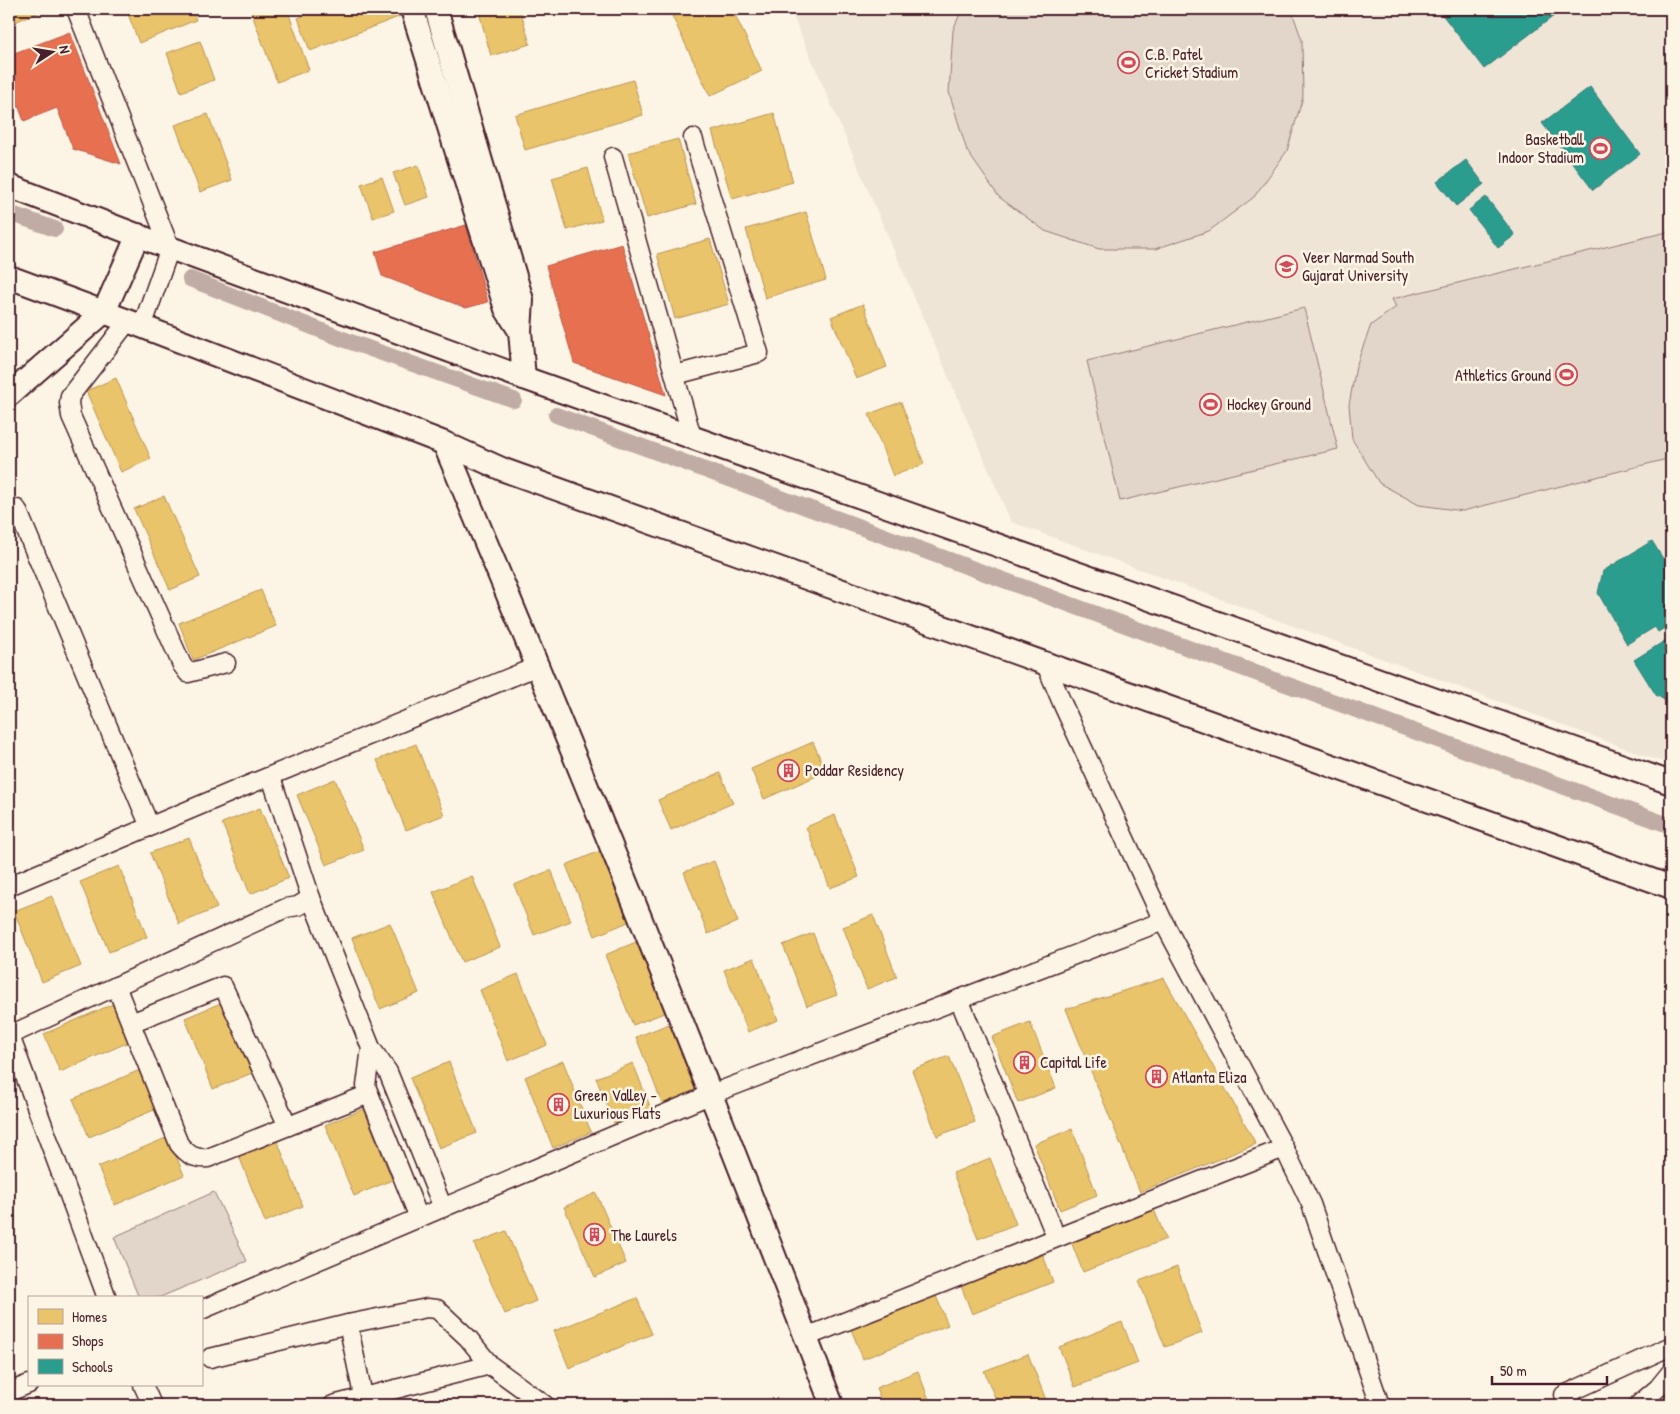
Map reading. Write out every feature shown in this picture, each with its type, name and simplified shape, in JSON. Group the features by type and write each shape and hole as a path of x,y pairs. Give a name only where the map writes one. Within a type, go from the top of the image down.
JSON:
{"street":[{"path":"76,9 170,248 135,324 70,396 71,416 182,665 188,673 226,663"},
{"path":"412,9 506,309 520,331"},
{"path":"436,9 522,300 520,331 524,378"},
{"path":"675,375 759,353 693,138"},
{"path":"613,157 692,437"},
{"path":"9,186 170,248 524,378 1671,782"},
{"path":"9,394 104,312 138,235"},
{"path":"9,277 444,443 513,473 1671,887"},
{"path":"444,443 538,666 712,1094 832,1405"},
{"path":"17,509 150,828"},
{"path":"1046,664 1063,705 1163,921 1284,1148 1311,1204 1380,1405"},
{"path":"9,886 538,666"},
{"path":"271,777 311,898 370,1048 388,1072 443,1208"},
{"path":"106,1296 9,1034 286,908 298,906 311,898"},
{"path":"202,1310 712,1094 1163,921"},
{"path":"116,986 179,1144 187,1154 198,1159 208,1158 369,1094"},
{"path":"131,1023 223,986 288,1126"},
{"path":"959,1000 1052,1227"},
{"path":"370,1048 366,1086 420,1218"},
{"path":"806,1337 1284,1148"},
{"path":"210,1358 348,1324 426,1308 437,1308 468,1338 490,1365 545,1405"},
{"path":"348,1324 364,1402"},
{"path":"1564,1395 1671,1346"},
{"path":"333,1405 364,1402 490,1365"},
{"path":"1638,1405 1658,1388 1671,1372"},
{"path":"9,1392 28,1384"},
{"path":"142,1386 152,1405"}],"shaded area":[{"name":"Veer Narmad South Gujarat University","path":"790,9 1671,9 1671,765 1011,522"},
{"path":"962,9 1291,9 1302,40 1303,97 1287,151 1254,197 1209,231 1155,249 1099,249 1045,231 999,197 967,151 949,92 953,30"},
{"path":"1671,231 1671,458 1463,511 1419,505 1379,483 1352,439 1349,405 1356,366 1371,325 1396,307 1392,299"},
{"path":"1304,308 1338,449 1120,501 1087,361"},
{"path":"214,1192 247,1261 163,1296 138,1296 114,1237"}],"building: Homes":[{"path":"9,9 48,9 9,24"},
{"path":"141,9 192,9 196,20 139,43 128,14"},
{"path":"250,9 287,9 309,70 277,82"},
{"path":"321,9 398,9 401,16 310,51 298,18"},
{"path":"478,9 520,9 530,44 491,56"},
{"path":"687,9 732,9 762,71 710,96 672,16"},
{"path":"200,41 214,80 181,92 167,53"},
{"path":"633,80 643,115 525,150 515,115"},
{"path":"774,113 793,182 732,199 712,131"},
{"path":"208,114 232,180 200,192 175,125"},
{"path":"678,139 696,204 647,218 628,153"},
{"path":"418,165 429,197 405,205 393,173"},
{"path":"588,168 602,220 567,230 552,178"},
{"path":"382,177 394,211 373,218 361,184"},
{"path":"806,212 826,280 765,298 746,229"},
{"path":"710,239 729,304 675,319 657,254"},
{"path":"863,304 887,367 856,379 831,317"},
{"path":"116,378 151,459 121,472 86,391"},
{"path":"901,402 924,464 893,476 869,414"},
{"path":"164,496 200,577 170,590 134,509"},
{"path":"261,590 276,626 193,660 179,623"},
{"name":"Poddar Residency","path":"813,742 826,772 764,799 751,769"},
{"path":"416,744 444,815 406,830 377,760"},
{"path":"720,773 733,803 671,830 658,800"},
{"path":"335,779 364,850 326,865 297,795"},
{"path":"260,808 289,878 250,894 222,823"},
{"path":"835,815 859,877 830,888 806,827"},
{"path":"189,838 217,908 179,924 150,853"},
{"path":"605,849 633,920 595,936 566,865"},
{"path":"714,861 738,922 708,934 684,872"},
{"path":"119,866 147,937 109,952 80,882"},
{"path":"551,870 571,921 534,935 514,885"},
{"path":"472,876 500,947 462,962 433,892"},
{"path":"52,896 81,966 42,982 14,911"},
{"path":"873,915 897,977 867,989 843,927"},
{"path":"390,923 419,993 380,1009 352,938"},
{"path":"813,933 837,995 807,1006 783,945"},
{"path":"643,939 672,1010 633,1025 605,955"},
{"path":"754,958 778,1020 748,1032 724,970"},
{"path":"518,974 547,1045 508,1061 480,990"},
{"name":"Atlanta Eliza","path":"1164,978 1256,1144 1140,1192 1066,1009"},
{"path":"223,1002 252,1073 213,1089 185,1018"},
{"path":"113,1004 129,1042 60,1072 44,1034"},
{"path":"674,1022 703,1092 664,1108 636,1037"},
{"name":"Capital Life","path":"1030,1022 1056,1088 1018,1103 992,1037"},
{"path":"949,1056 975,1122 937,1136 912,1070"},
{"name":"Green Valley - Luxurious Flats","path":"563,1061 591,1132 553,1148 525,1077"},
{"path":"449,1062 477,1133 439,1148 410,1078"},
{"path":"633,1063 653,1114 616,1128 596,1078"},
{"path":"142,1069 159,1108 89,1137 73,1099"},
{"path":"364,1109 392,1180 354,1196 325,1125"},
{"path":"1072,1129 1097,1195 1060,1210 1034,1144"},
{"path":"275,1135 303,1206 265,1222 237,1151"},
{"path":"168,1137 184,1175 115,1205 98,1167"},
{"path":"990,1158 1016,1224 978,1239 953,1173"},
{"name":"The Laurels","path":"596,1193 626,1263 595,1277 564,1207"},
{"path":"1153,1207 1166,1239 1083,1272 1070,1239"},
{"path":"506,1231 536,1301 505,1314 474,1244"},
{"path":"1043,1255 1053,1282 972,1314 961,1286"},
{"path":"1177,1267 1202,1333 1165,1347 1139,1281"},
{"path":"936,1296 948,1325 863,1359 851,1329"},
{"path":"637,1298 652,1334 569,1368 554,1331"},
{"path":"1122,1322 1138,1363 1075,1387 1059,1347"},
{"path":"1028,1354 1048,1405 998,1405 984,1371"},
{"path":"918,1371 931,1405 883,1405 876,1388"}],"building: Shops":[{"path":"70,32 121,164 73,149 57,108 24,121 9,81 9,55"},
{"path":"466,225 488,302 466,308 382,276 375,252"},
{"path":"622,244 666,395 574,363 546,266"}],"building: Schools":[{"path":"1438,9 1563,9 1484,69"},
{"path":"1590,87 1640,154 1593,190 1542,123"},
{"path":"1466,160 1484,184 1456,206 1437,182"},
{"path":"1486,197 1515,235 1498,248 1469,210"},
{"path":"1652,541 1671,569 1671,624 1658,632 1655,627 1627,644 1598,593 1603,571"},
{"path":"1671,637 1671,704 1656,695 1634,660"}],"waterway":[{"path":"9,213 55,229"},
{"path":"190,279 348,341 514,400"},
{"path":"556,415 1671,826"}],"place":[{"name":"C.B. Patel Cricket Stadium","path":"1129,63"},
{"name":"Basketball Indoor Stadium","path":"1600,148"},
{"name":"Veer Narmad South Gujarat University","path":"1286,266"},
{"name":"Athletics Ground","path":"1567,375"},
{"name":"Hockey Ground","path":"1211,404"},
{"name":"Poddar Residency","path":"789,770"},
{"name":"Capital Life","path":"1024,1062"},
{"name":"Atlanta Eliza","path":"1156,1077"},
{"name":"Green Valley - Luxurious Flats","path":"558,1104"},
{"name":"The Laurels","path":"595,1235"}]}
